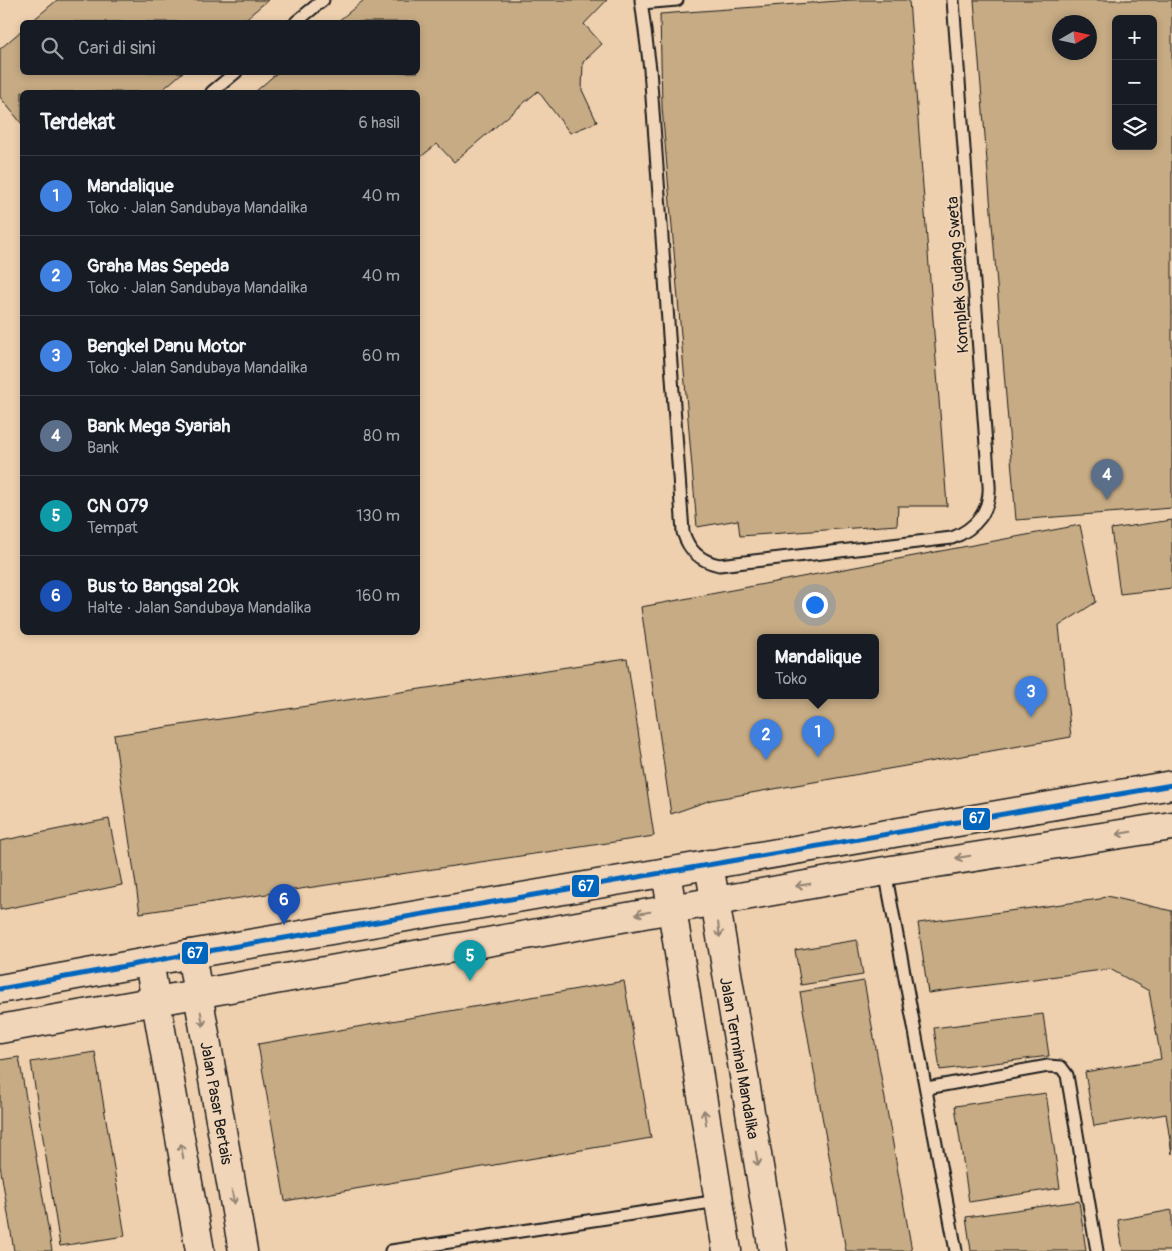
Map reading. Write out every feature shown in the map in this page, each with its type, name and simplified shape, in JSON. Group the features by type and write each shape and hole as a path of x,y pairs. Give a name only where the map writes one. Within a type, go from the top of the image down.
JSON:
{"main road":[{"path":"0,990 191,954 1172,785"},
{"path":"0,1029 885,870 1172,826"},
{"name":"Jalan Terminal Mandalika","path":"709,864 773,1251"},
{"path":"666,872 727,1251"},
{"name":"Jalan Pasar Bertais","path":"191,954 243,1251"},
{"path":"149,962 200,1251"}],"lane":[{"path":"298,20 322,0"},
{"path":"641,2 677,0"},
{"name":"Komplek Gudang Sweta","path":"641,2 650,69 683,532 687,544 701,559 713,564 726,565 958,535 978,522 986,508 990,493 953,0"},
{"path":"214,90 232,75"},
{"path":"885,870 956,1251"},
{"path":"927,1088 1048,1066 1060,1067 1067,1075 1097,1251"},
{"path":"391,1251 718,1201"}],"building":[{"path":"57,0 268,0 244,20 33,20"},
{"path":"364,0 607,0 584,24 602,44 583,62 582,90 597,122 570,133 538,91 454,162 437,144 420,157 420,90 257,90 275,75 420,75 420,20 339,20"},
{"path":"851,0 909,0 947,506 898,506 897,525 740,536 738,520 697,527 662,107 660,14"},
{"path":"974,0 1172,0 1172,508 1016,520"},
{"path":"20,32 20,75 180,75 162,90 20,90 20,122 0,97 0,49"},
{"path":"1172,520 1172,588 1120,594 1111,529"},
{"path":"1080,525 1096,602 1059,626 1071,737 711,800 671,814 641,607"},
{"path":"627,658 654,836 140,913 114,735"},
{"path":"109,819 122,885 0,910 0,841"},
{"path":"1107,896 1172,911 1172,1154 1166,1114 1094,1126 1085,1072 1161,1059 1149,991 1110,969 928,993 918,923 1100,899"},
{"path":"857,940 863,975 801,985 795,950"},
{"path":"624,981 651,1138 285,1201 258,1044"},
{"path":"864,981 912,1251 846,1251 800,992"},
{"path":"1043,1014 1049,1056 940,1070 934,1028"},
{"path":"95,1052 125,1236 60,1246 31,1062"},
{"path":"19,1057 52,1251 14,1251 0,1165 0,1060"},
{"path":"1046,1093 1060,1188 969,1202 955,1106"},
{"path":"1079,1201 1086,1251 971,1251 966,1217"},
{"path":"1172,1210 1172,1251 1123,1251 1118,1220"}],"transit line":[{"name":"67","path":"0,989 191,954 1172,785"}],"place":[{"name":"Bank Mega Syariah","path":"1107,500"},
{"name":"Bengkel Danu Motor","path":"1031,717"},
{"name":"Mandalique","path":"818,757"},
{"name":"Graha Mas Sepeda","path":"766,760"},
{"name":"Bus to Bangsal 20k","path":"284,925"},
{"name":"CN 079","path":"470,981"}]}
